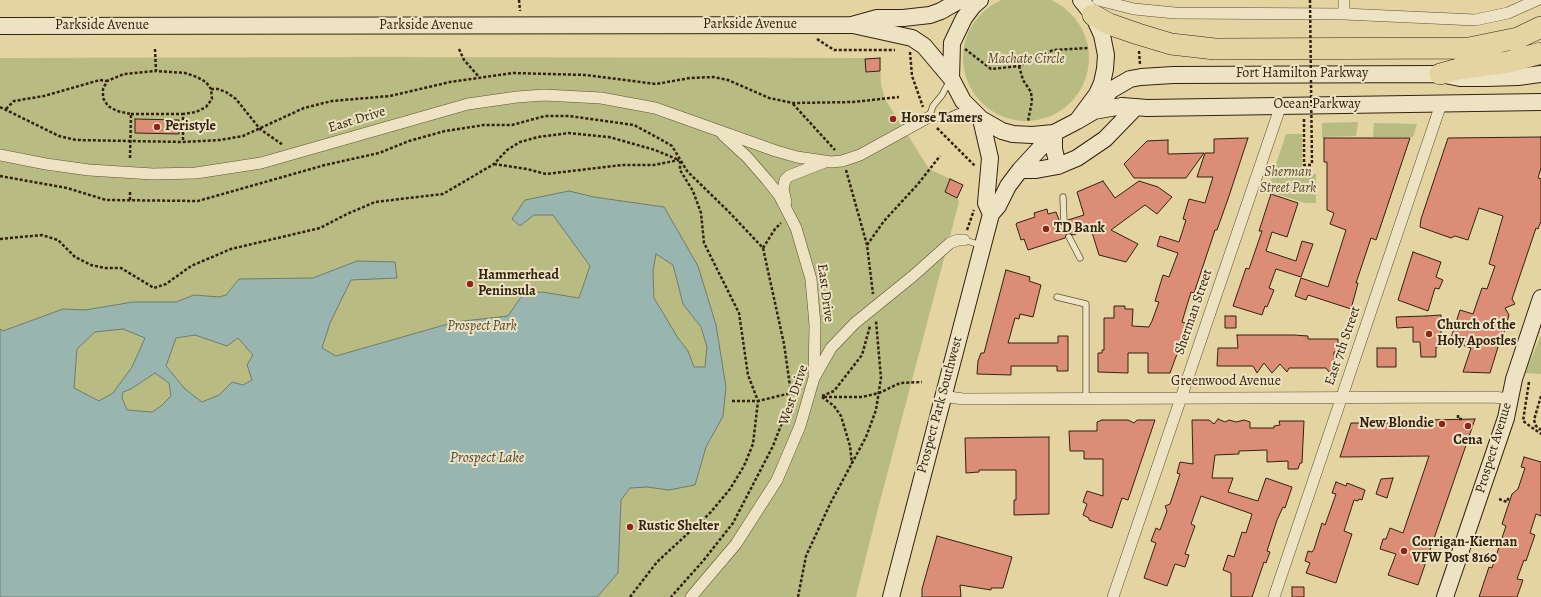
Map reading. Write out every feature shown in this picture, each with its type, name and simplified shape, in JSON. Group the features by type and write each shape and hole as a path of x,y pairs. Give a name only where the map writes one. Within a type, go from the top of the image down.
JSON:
{"highway":[{"path":"1091,5 1109,24 1144,36 1192,48 1469,48 1518,38 1541,27"},
{"path":"1440,74 1458,69 1508,62 1541,53"}],"main road":[{"name":"Parkside Avenue","path":"852,25 877,18 903,18 930,15 941,11 960,0"},
{"path":"951,78 952,43 964,18 973,6 980,0"},
{"path":"1077,121 1097,94 1105,69 1104,44 1091,5"},
{"name":"Parkside Avenue","path":"0,26 852,25 912,38 924,46 951,78 963,101 976,115"},
{"name":"Fort Hamilton Parkway","path":"1054,133 1094,111 1111,90 1130,79 1141,77 1173,75 1440,74 1460,78 1486,78 1518,77 1541,74"},
{"name":"Ocean Parkway","path":"1094,111 1122,106 1541,102"},
{"path":"1020,170 1036,170 1058,166 1077,158 1093,148 1116,129 1136,107"},
{"path":"976,115 991,126 1013,134 1032,135 1054,133 1054,149 1058,166"},
{"name":"Prospect Park Southwest","path":"976,115 990,158 986,203 991,214"},
{"name":"Prospect Park Southwest","path":"891,597 942,396 991,214 998,206 1008,186 1020,170 1054,133"},
{"name":"Prospect Avenue","path":"1445,597 1506,418 1514,379 1541,298"}],"street":[{"path":"1344,0 1344,14"},
{"path":"1091,5 1175,13 1344,14 1475,20 1508,13 1537,0"},
{"name":"East Drive","path":"0,155 46,164 89,170 152,174 196,172 234,168 294,154 468,104 544,95 601,98 662,110 719,132 776,151 826,161 842,161 860,155 929,117"},
{"name":"East 7th Street","path":"1274,597 1441,104"},
{"name":"Sherman Street","path":"1113,597 1281,105"},
{"name":"East Drive","path":"719,132 747,157 779,195 791,215"},
{"name":"East Drive","path":"814,378 815,325 811,279 783,189 785,180 789,176 826,161"},
{"name":"West Drive","path":"692,597 736,544 777,480 800,426 814,378 836,342 874,306 913,276 950,243 958,240 964,240"},
{"name":"Greenwood Avenue","path":"942,396 963,399 1493,397 1510,399"}],"lane":[{"path":"951,78 942,95 933,106 929,117 942,119 958,112 976,115"},
{"path":"1063,197 1064,222"},
{"path":"1069,236 1080,258"},
{"path":"964,240 982,245"},
{"path":"1057,297 1086,304 1086,398"}],"path":[{"path":"1304,117 1304,165 1312,165 1310,0"},
{"path":"519,1 520,12"},
{"path":"963,47 991,69 1019,66 1053,50 1089,48"},
{"path":"155,49 156,71"},
{"path":"459,49 464,60 479,77"},
{"path":"834,50 890,50"},
{"path":"1019,66 1023,80 1031,92 1032,101 1028,121"},
{"path":"6,109 14,101 44,96 100,80 107,81 124,74 156,71 186,73 197,77 206,82 212,89 212,99 206,107 196,112 183,114 131,114 108,106 103,98 102,89 107,81"},
{"path":"212,89 218,89 226,92 236,99 260,129 294,154"},
{"path":"130,158 131,114"},
{"path":"183,114 183,142"},
{"path":"0,176 67,188 106,200 198,201 325,165 380,153 408,141 446,131 484,125 512,125 545,116 569,116 634,125 672,146 687,171 730,212 763,248 784,344 791,393 788,407 773,446 733,523 703,561 671,597"},
{"path":"929,117 949,142 974,165"},
{"path":"0,239 42,235 58,240 75,257 91,266 121,268 154,288 166,284 191,266 231,249 320,228 375,202 443,194 494,164 507,150 520,142 538,137 569,133 609,137 655,150 680,160"},
{"path":"867,245 884,221 918,184 940,156"},
{"path":"494,164 527,169 546,174 622,165 654,165 680,160"},
{"path":"630,597 657,562 710,513 738,478 753,444 758,401 748,375 739,313 704,243 701,213 693,191 680,170 680,160"},
{"path":"130,191 130,200"},
{"path":"763,248 775,229 791,215"},
{"path":"822,396 834,391 862,355 874,306"},
{"path":"1525,379 1530,378 1523,421 1541,434"},
{"path":"822,396 849,398 862,397 879,393 900,383 922,382"},
{"path":"732,401 758,401 791,393 803,394"},
{"path":"822,396 834,406 841,416 850,446 852,465"},
{"path":"1541,396 1534,420 1536,426 1541,430"},
{"path":"1458,415 1458,419 1462,419"},
{"path":"1499,499 1507,502 1509,496"}],"green space":[{"name":"Machate Circle","path":"1032,-5 1056,2 1071,13 1082,28 1088,46 1088,70 1082,88 1071,103 1056,114 1038,120 1020,121 996,114 981,103 970,88 964,70 963,52 970,28 981,13 996,2 1014,-4"},
{"name":"Prospect Park","path":"0,58 880,58 881,85 885,99 929,169 963,185 957,197 959,202 856,597 0,597"},
{"path":"1358,122 1356,136 1322,137 1322,123"},
{"path":"1374,123 1417,124 1413,137 1373,137"},
{"name":"Sherman Street Park","path":"1286,134 1302,134 1302,174 1316,174 1316,203 1305,203 1267,191"},
{"path":"1541,335 1541,374 1525,373"}],"water":[{"name":"Prospect Lake","path":"569,191 594,197 664,207 698,266 716,325 726,387 723,416 706,447 695,485 669,490 647,487 630,488 621,500 618,573 597,597 0,597 0,329 3,331 63,309 85,310 133,302 176,302 194,295 219,297 226,295 239,279 313,278 357,261 395,262 397,278 351,280 330,323 322,348 336,356 455,322 508,316 523,294 542,292 579,298 590,266 553,215 534,215 520,226 512,219 525,200","holes":["656,254 673,265 683,304 701,327 707,347 705,367 694,367 688,351 678,338 654,298 653,271","123,329 145,338 132,367 113,393 99,401 74,388 77,349 95,332","195,335 227,346 238,338 253,355 247,365 252,380 243,385 232,382 219,395 202,402 185,389 166,366 176,338","155,373 169,383 171,396 161,406 152,412 127,410 122,398 123,392 131,389"]}],"building":[{"path":"880,58 880,71 866,72 865,59"},
{"name":"Peristyle","path":"135,119 179,120 179,134 135,133"},
{"path":"1541,137 1541,168 1538,178 1541,179 1541,221 1538,229 1536,228 1512,299 1515,304 1505,308 1509,315 1502,340 1505,344 1498,347 1490,373 1463,372 1471,348 1450,341 1460,310 1473,314 1482,288 1487,289 1495,266 1489,264 1503,216 1479,208 1468,240 1455,236 1451,238 1420,227 1421,219 1448,138"},
{"path":"1248,138 1194,293 1191,292 1182,322 1188,324 1170,373 1148,373 1148,353 1128,353 1128,373 1098,372 1098,353 1102,353 1102,350 1104,350 1104,318 1114,318 1114,306 1125,306 1125,309 1133,309 1132,326 1149,327 1152,321 1159,302 1155,301 1163,275 1169,277 1178,253 1157,246 1160,236 1179,242 1186,220 1183,219 1189,199 1205,203 1213,177 1197,177 1205,153 1214,153 1214,139"},
{"path":"1324,138 1410,138 1376,240 1371,238 1356,283 1358,283 1351,309 1308,295 1306,300 1295,296 1301,278 1328,287 1346,230 1330,224 1334,213 1327,210 1327,162 1324,162"},
{"path":"1168,140 1168,154 1204,153 1186,178 1134,178 1124,164 1147,141"},
{"path":"950,179 963,185 957,198 945,192"},
{"path":"1103,181 1115,198 1139,181 1158,187 1172,197 1157,214 1145,205 1111,230 1138,244 1126,262 1099,255 1091,229 1073,235 1067,233 1065,238 1028,250 1024,239 1021,240 1016,224 1017,223 1035,217 1034,213 1047,209 1048,214 1056,212 1061,225 1066,226 1068,220 1084,215 1077,192"},
{"path":"1271,194 1298,203 1287,237 1272,232 1266,251 1296,261 1302,241 1313,244 1301,277 1276,269 1269,288 1274,290 1262,315 1233,306 1246,268 1249,269 1262,231 1259,231"},
{"path":"1413,252 1441,262 1436,277 1443,280 1439,289 1435,288 1428,311 1398,300"},
{"path":"1006,270 1030,277 1029,281 1041,285 1033,317 1020,314 1019,319 1015,318 1008,343 1058,343 1058,336 1068,336 1068,371 1057,371 1057,366 1011,366 1011,375 977,374 978,361 981,353 984,353"},
{"name":"Church of the Holy Apostles","path":"1441,315 1441,341 1438,342 1438,347 1436,347 1436,357 1421,357 1420,342 1413,342 1413,327 1397,328 1396,317"},
{"path":"1225,316 1236,316 1236,328 1225,328"},
{"path":"1237,335 1294,335 1308,336 1308,339 1338,339 1338,352 1334,352 1334,367 1329,372 1326,368 1289,368 1287,372 1280,364 1272,373 1264,363 1257,373 1253,366 1217,366 1218,348 1238,348"},
{"path":"1377,348 1396,348 1396,367 1377,367"},
{"path":"1218,419 1225,422 1229,420 1236,422 1244,420 1250,422 1250,428 1274,428 1274,426 1280,425 1279,421 1304,421 1302,463 1300,463 1298,469 1288,469 1288,461 1267,462 1267,450 1239,451 1239,454 1215,455 1212,478 1233,478 1228,492 1258,501 1266,478 1292,487 1285,508 1283,507 1277,520 1267,551 1270,552 1266,563 1264,562 1252,597 1231,597 1231,573 1223,570 1228,555 1234,557 1242,532 1246,533 1252,514 1201,496 1191,524 1195,526 1185,554 1189,555 1185,567 1175,564 1167,586 1144,578 1156,543 1151,541 1156,528 1160,530 1167,511 1165,506 1170,504 1180,474 1177,473 1180,462 1193,464 1192,420 1209,420 1214,424"},
{"path":"1475,419 1418,585 1388,575 1396,554 1380,549 1383,539 1386,539 1390,528 1403,533 1429,456 1340,457 1351,423 1422,423 1422,421 1428,420"},
{"path":"1102,420 1128,420 1134,423 1137,420 1155,420 1128,500 1122,498 1112,528 1089,520 1089,518 1083,515 1087,504 1083,502 1087,491 1103,496 1103,459 1084,459 1084,451 1070,451 1069,431 1097,431 1097,422"},
{"path":"1049,437 1049,514 1014,515 1014,500 1016,500 1016,470 979,470 979,472 966,473 965,438"},
{"path":"1524,457 1541,462 1541,516 1536,514 1530,533 1535,535 1526,561 1524,560 1517,579 1523,580 1517,597 1479,597 1489,567 1492,568 1506,526 1502,524 1512,494 1518,489 1525,468 1521,467"},
{"path":"1393,478 1387,498 1376,494 1381,479"},
{"path":"1336,482 1346,486 1347,483 1365,490 1362,500 1354,500 1344,531 1352,534 1336,583 1306,573 1310,563 1305,561 1308,551 1312,552 1314,549 1322,523 1325,525 1336,494 1332,493"},
{"path":"937,536 1012,557 1003,588 991,588 991,590 960,585 961,597 922,597 922,589"},
{"path":"1292,587 1304,587 1304,597 1292,597"}],"place":[{"name":"Horse Tamers","path":"893,119"},
{"name":"Peristyle","path":"157,127"},
{"name":"TD Bank","path":"1046,229"},
{"name":"Hammerhead Peninsula","path":"470,284"},
{"name":"Church of the Holy Apostles","path":"1429,334"},
{"name":"New Blondie","path":"1442,424"},
{"name":"Cena","path":"1468,426"},
{"name":"Rustic Shelter","path":"630,527"},
{"name":"Corrigan-Kiernan VFW Post 8160","path":"1404,551"}]}
